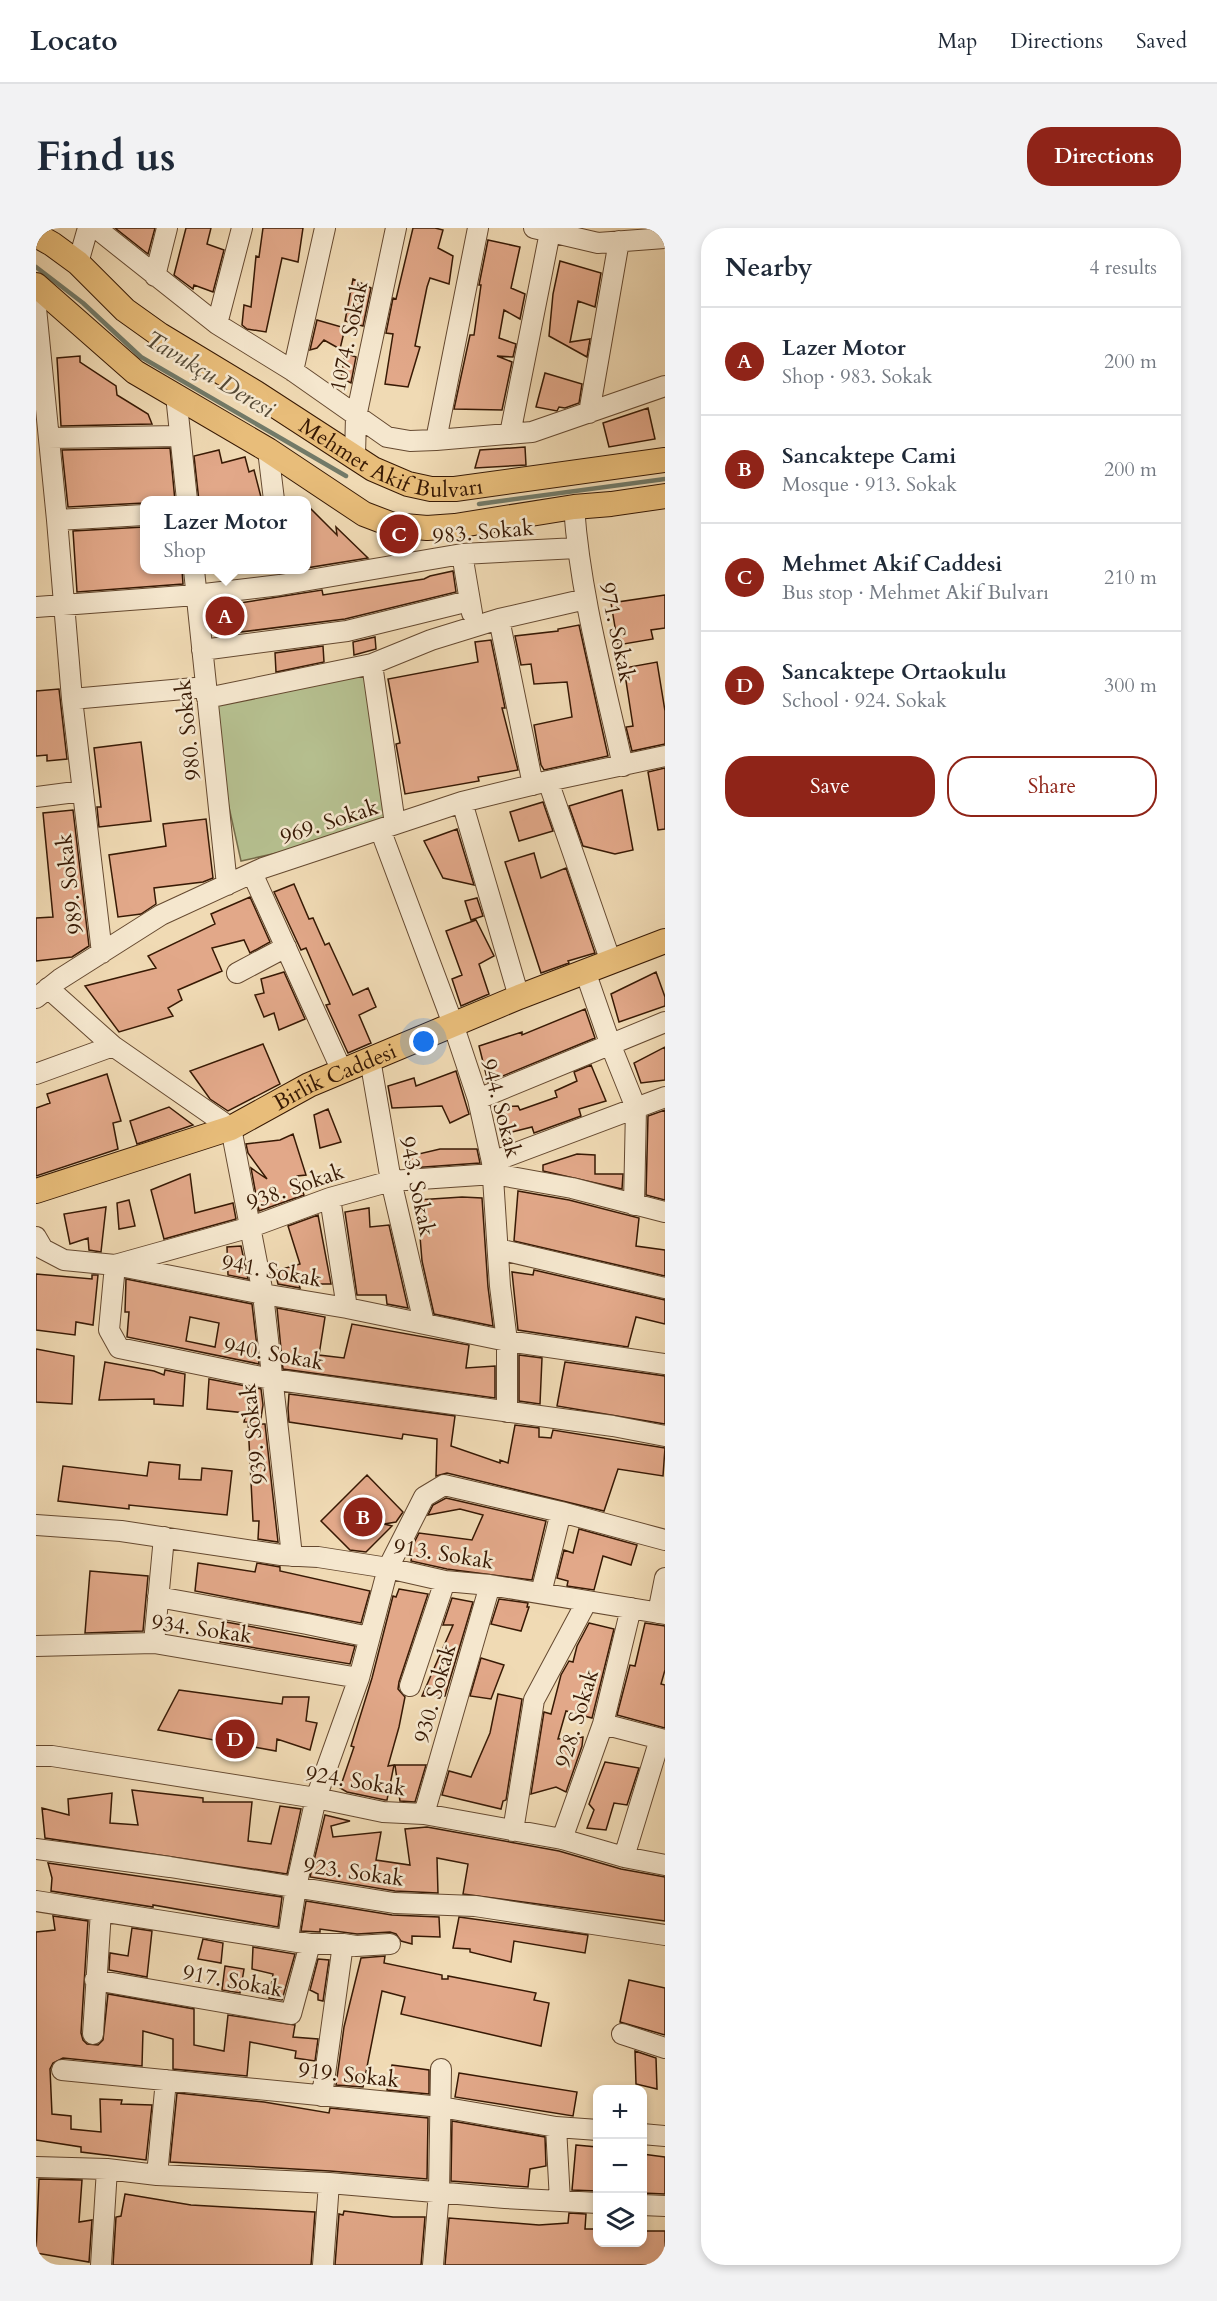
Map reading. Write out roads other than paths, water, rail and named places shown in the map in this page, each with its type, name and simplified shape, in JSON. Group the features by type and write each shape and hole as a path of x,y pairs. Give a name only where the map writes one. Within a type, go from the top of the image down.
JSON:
{"main road":[{"name":"Mehmet Akif Bulvarı","path":"36,235 78,263 125,310 160,335 373,469 408,484 431,489 487,485 665,460"},
{"name":"Mehmet Akif Bulvarı","path":"36,285 135,372 268,450 364,514 393,525 427,528 455,526 574,507 665,496"},
{"name":"Birlik Caddesi","path":"36,1191 231,1128 309,1084 519,997 665,941"}],"street":[{"path":"78,263 88,228"},
{"path":"96,228 217,324 293,371 387,437 410,441 532,432 665,386"},
{"path":"155,276 167,228"},
{"path":"217,324 242,228"},
{"path":"293,371 325,228"},
{"name":"1074. Sokak","path":"354,455 356,417 396,228"},
{"path":"436,440 478,228"},
{"path":"510,434 542,230 580,233 598,243 665,238"},
{"path":"589,413 620,241"},
{"name":"989. Sokak","path":"36,308 50,438 72,699 102,953"},
{"path":"176,395 186,496"},
{"path":"50,438 180,435"},
{"path":"268,450 273,496"},
{"name":"971. Sokak","path":"574,507 577,548 586,599 623,766"},
{"path":"57,520 140,515"},
{"name":"983. Sokak","path":"311,574 462,554 577,548"},
{"path":"462,554 474,627"},
{"name":"980. Sokak","path":"194,574 227,885"},
{"name":"983. Sokak","path":"36,607 196,595 307,574"},
{"path":"72,699 207,692 372,664 431,640 499,619 586,599"},
{"path":"202,650 347,631 470,601"},
{"path":"499,619 541,783 611,962"},
{"name":"944. Sokak","path":"372,664 388,827 478,1099 493,1168 500,1286 507,1341 507,1412"},
{"name":"969. Sokak","path":"42,993 161,915 252,873 462,802 665,756"},
{"path":"36,797 83,791"},
{"path":"462,802 519,997"},
{"path":"252,873 342,1071"},
{"path":"237,973 286,947"},
{"path":"585,971 636,1108 634,1205"},
{"path":"42,993 113,1046 231,1128"},
{"path":"478,1099 665,1022"},
{"path":"36,1074 113,1046"},
{"name":"943. Sokak","path":"370,1059 391,1181 423,1323"},
{"path":"493,1168 665,1097"},
{"name":"939. Sokak","path":"231,1128 263,1294 292,1556"},
{"path":"493,1168 665,1212"},
{"name":"938. Sokak","path":"115,1265 251,1227 330,1198 391,1181 493,1168"},
{"path":"330,1198 347,1308"},
{"name":"941. Sokak","path":"36,1237 43,1249 64,1260 115,1265 347,1308 507,1341 665,1364"},
{"path":"498,1250 665,1287"},
{"name":"940. Sokak","path":"115,1265 109,1330 120,1348 271,1379 613,1426 665,1436"},
{"path":"288,1939 296,1887 316,1798 359,1678 388,1568 424,1497 444,1485 561,1512 665,1540"},
{"path":"540,1593 561,1512"},
{"name":"913. Sokak","path":"36,1525 121,1531 292,1556 318,1557 388,1568 445,1581 490,1585 662,1613"},
{"path":"154,1643 164,1537"},
{"path":"662,1613 665,1578"},
{"path":"410,1686 445,1581"},
{"name":"930. Sokak","path":"424,1814 490,1585"},
{"path":"158,1597 307,1624 369,1638"},
{"path":"513,1831 534,1700 587,1601"},
{"name":"928. Sokak","path":"562,1839 603,1724 631,1608"},
{"name":"934. Sokak","path":"36,1646 154,1643 359,1678"},
{"path":"603,1724 662,1739 624,1857"},
{"name":"924. Sokak","path":"36,1756 52,1756 316,1798 383,1812 424,1814 562,1839 624,1857 665,1865"},
{"name":"923. Sokak","path":"36,1849 170,1867 394,1903 475,1906 665,1935"},
{"path":"36,1901 310,1944 356,1946 390,1944"},
{"path":"93,2034 101,1911"},
{"name":"917. Sokak","path":"95,1980 291,2014 310,1944"},
{"path":"322,2096 343,1944"},
{"path":"622,2034 665,2048"},
{"path":"433,2265 439,2192 441,2069"},
{"name":"919. Sokak","path":"62,2070 441,2107 556,2127 593,2130"},
{"path":"157,2175 166,2080"},
{"path":"556,2127 560,2201"},
{"path":"647,2134 665,2136"},
{"path":"36,2167 107,2169 157,2175 329,2183 593,2203"},
{"path":"101,2265 107,2169"},
{"path":"323,2265 329,2183"},
{"path":"647,2205 665,2206"}],"waterway":[{"name":"Tavukçu Deresi","path":"36,267 83,303 141,357 346,476"},
{"name":"Tavukçu Deresi","path":"479,504 665,479"}],"place":[{"name":"Mehmet Akif Caddesi","path":"399,534"},
{"name":"Lazer Motor","path":"225,616"},
{"name":"Sancaktepe Cami","path":"363,1517"},
{"name":"Sancaktepe Ortaokulu","path":"235,1739"}]}
